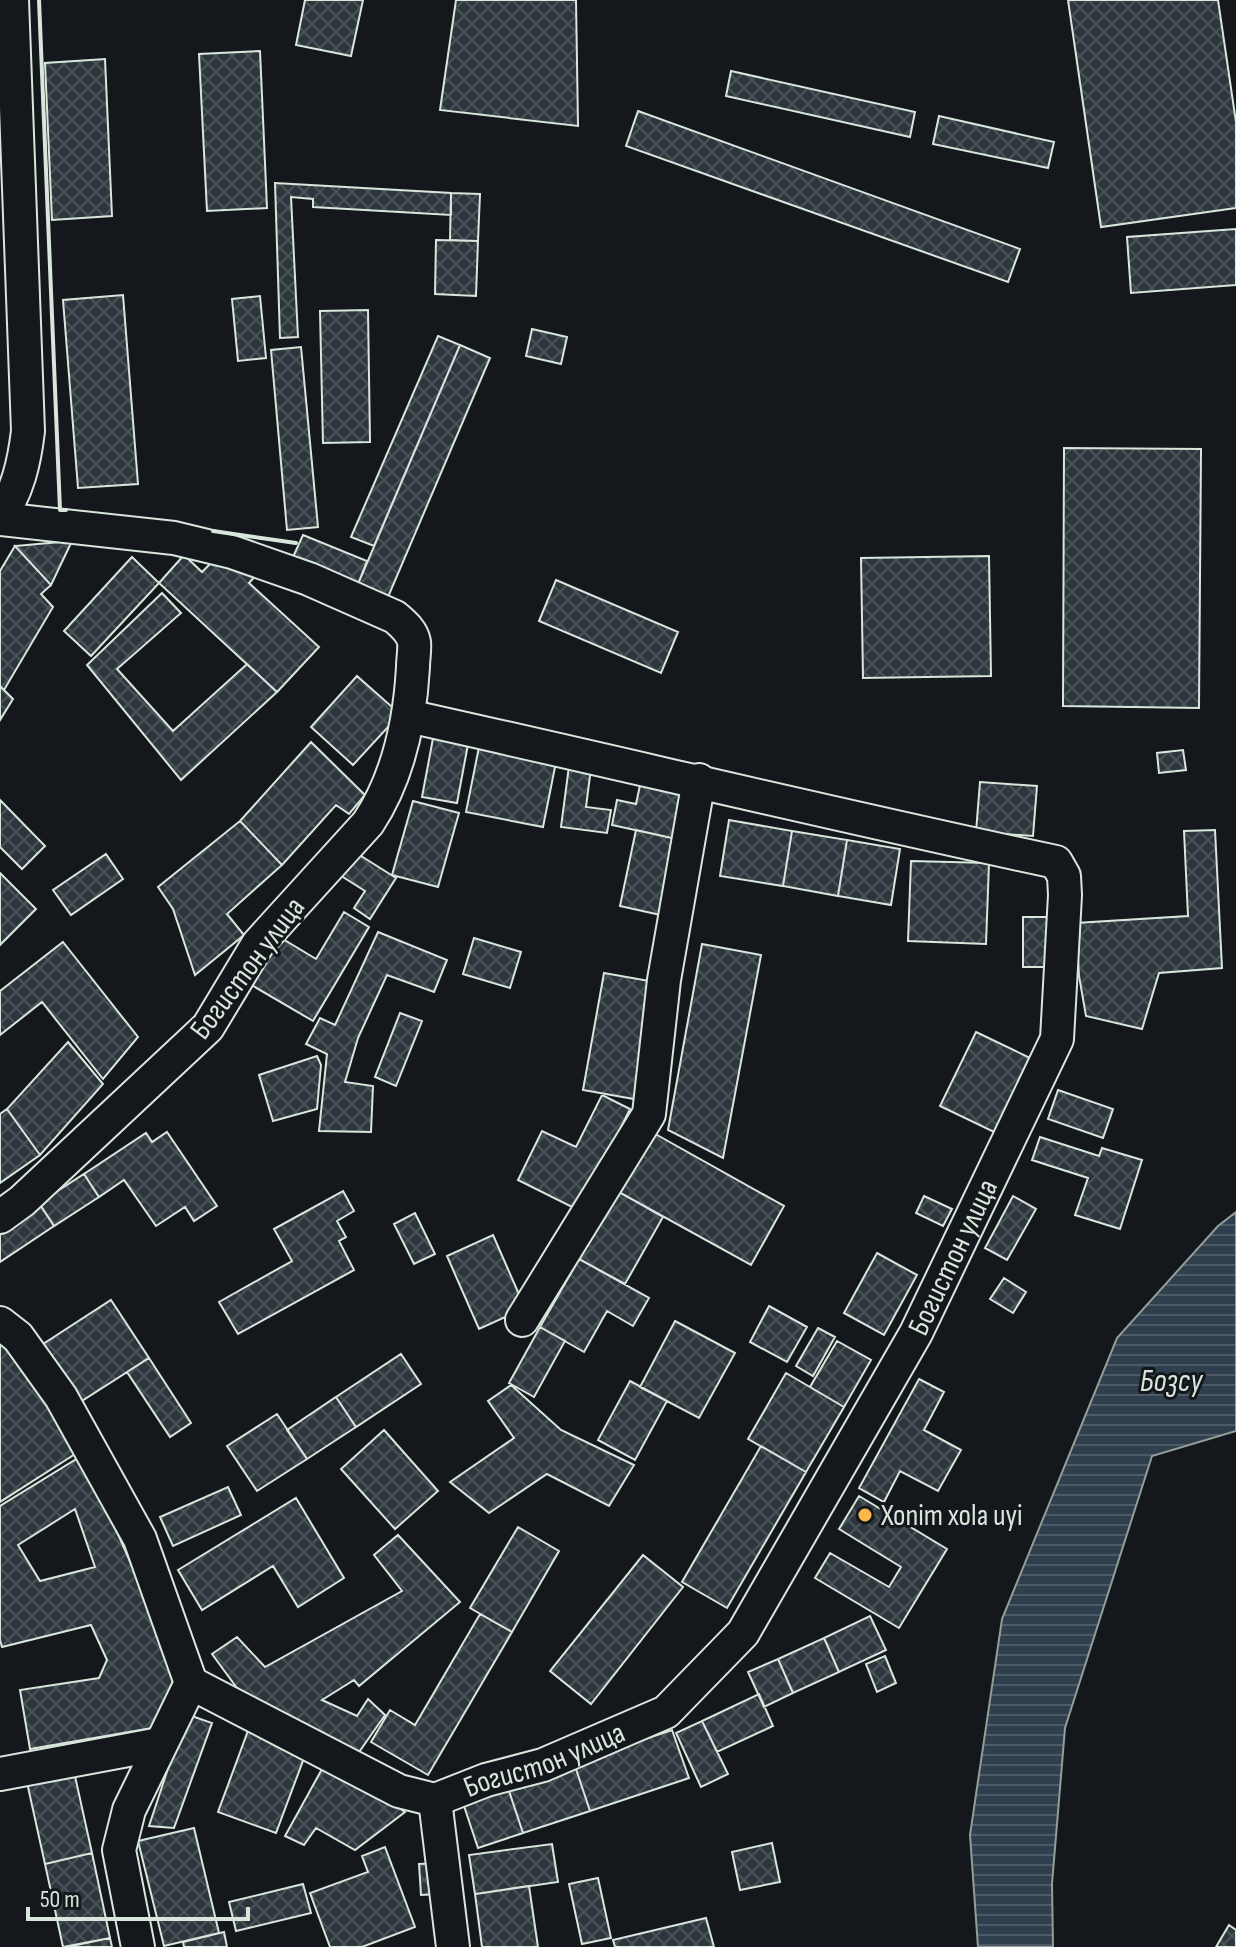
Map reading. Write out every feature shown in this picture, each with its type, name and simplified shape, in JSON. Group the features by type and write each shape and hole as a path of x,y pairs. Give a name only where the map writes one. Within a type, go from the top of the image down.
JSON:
{"street":[{"name":"Богистон улица","path":"0,1217 22,1201 208,1027 258,944 368,823 382,801 394,772 408,716 414,640 395,617 309,579 232,552 174,538 0,518 14,494 26,453 28,431 12,312 12,0"},
{"name":"Богистон улица","path":"191,1683 399,1791 435,1800 486,1780 543,1765 666,1712 743,1633 916,1333 1057,1039 1065,895 1064,876 1056,862 408,716"},
{"path":"522,1320 649,1114 664,980 699,780"},
{"path":"0,1323 18,1337 61,1397 140,1539 191,1683 129,1810 119,1850 138,1947"},
{"path":"0,1774 160,1744"},
{"name":"Богистон улица","path":"435,1800 453,1947"}],"water":[{"name":"Бозсу","path":"1236,1212 1236,1431 1152,1456 1065,1728 1052,1884 1053,1947 978,1947 970,1835 1002,1619 1117,1338 1218,1226"}],"building":[{"path":"305,0 363,0 351,56 296,45"},
{"path":"456,0 576,0 578,126 440,110"},
{"path":"1068,0 1218,0 1236,122 1236,208 1101,227"},
{"path":"260,51 267,208 207,211 199,54"},
{"path":"105,59 112,216 52,220 45,63"},
{"path":"731,71 915,112 910,137 726,96"},
{"path":"638,111 1020,249 1008,282 626,146"},
{"path":"939,116 1054,142 1048,168 933,144"},
{"path":"275,183 451,193 451,215 313,207 313,199 291,197 298,337 280,338"},
{"path":"451,193 480,194 478,241 450,240"},
{"path":"1236,229 1236,285 1131,293 1127,237"},
{"path":"436,240 478,241 476,296 435,294"},
{"path":"123,295 138,484 78,488 63,300"},
{"path":"260,296 266,358 238,361 232,299"},
{"path":"368,310 370,442 323,443 320,311"},
{"path":"532,329 567,337 561,364 526,356"},
{"path":"438,336 460,345 374,546 351,537"},
{"path":"460,345 490,358 388,597 358,584"},
{"path":"301,347 318,527 287,530 271,350"},
{"path":"1064,448 1201,449 1199,708 1063,706"},
{"path":"303,535 367,561 358,584 293,557"},
{"path":"72,541 51,585 15,546"},
{"path":"15,546 51,585 41,594 53,607 4,690 0,686 0,571"},
{"path":"221,553 259,572 249,583 319,647 277,692 159,583 184,555 202,572"},
{"path":"989,556 991,676 863,678 861,558"},
{"path":"132,557 159,583 91,656 64,631"},
{"path":"556,580 678,632 661,673 539,621"},
{"path":"162,593 181,613 117,669 173,731 247,664 277,692 181,780 87,665"},
{"path":"357,676 400,714 353,765 311,727"},
{"path":"0,686 13,699 0,720"},
{"path":"434,733 469,739 457,803 422,797"},
{"path":"311,742 365,795 349,814 336,805 282,865 240,821"},
{"path":"480,742 557,757 543,827 466,812"},
{"path":"1183,750 1186,770 1159,773 1157,753"},
{"path":"569,766 591,768 586,807 611,810 607,833 561,827"},
{"path":"642,776 693,787 681,840 612,825 617,800 636,804"},
{"path":"980,782 1037,786 1033,836 976,832"},
{"path":"0,800 45,846 22,869 0,847"},
{"path":"413,801 459,813 438,887 392,875"},
{"path":"729,820 792,831 783,886 720,876"},
{"path":"240,821 282,865 227,914 244,935 195,975 173,909 158,887"},
{"path":"636,830 681,840 665,916 620,906"},
{"path":"1215,830 1222,968 1159,973 1142,1029 1086,1016 1079,976 1076,923 1188,916 1184,831"},
{"path":"792,831 847,840 838,896 783,886"},
{"path":"847,840 900,849 891,905 838,896"},
{"path":"350,849 396,878 370,919 354,908 365,891 335,872"},
{"path":"106,854 123,879 71,915 53,890"},
{"path":"911,861 989,863 986,944 908,941"},
{"path":"0,873 36,909 0,945"},
{"path":"344,912 369,927 313,1021 248,983 276,935 316,959"},
{"path":"1023,917 1052,917 1052,967 1023,967"},
{"path":"378,932 447,960 434,992 387,975 358,1038 345,1082 373,1086 371,1132 319,1131 327,1054 306,1044 320,1018 335,1025"},
{"path":"474,938 521,952 510,988 463,974"},
{"path":"63,942 138,1037 103,1079 42,1002 0,1035 0,991"},
{"path":"702,944 761,955 723,1158 668,1130"},
{"path":"604,973 655,982 634,1099 583,1090"},
{"path":"400,1013 422,1021 396,1086 375,1077"},
{"path":"976,1032 1030,1058 994,1132 940,1106"},
{"path":"68,1042 103,1084 40,1155 7,1109"},
{"path":"317,1056 321,1065 317,1109 273,1121 259,1075"},
{"path":"1058,1090 1113,1109 1103,1138 1048,1119"},
{"path":"602,1095 630,1109 580,1211 518,1180 542,1131 576,1147"},
{"path":"7,1109 40,1155 0,1183 0,1114"},
{"path":"650,1131 784,1206 751,1265 617,1191"},
{"path":"167,1132 217,1206 194,1221 185,1207 156,1226 124,1180 99,1197 84,1174 146,1133 152,1142"},
{"path":"1040,1137 1099,1156 1102,1148 1142,1160 1120,1229 1075,1215 1088,1178 1032,1160"},
{"path":"84,1174 99,1197 54,1226 39,1203"},
{"path":"343,1191 354,1211 337,1221 346,1237 339,1241 354,1270 238,1334 219,1302 292,1261 274,1229"},
{"path":"617,1191 663,1217 625,1284 579,1259"},
{"path":"924,1196 952,1209 943,1226 916,1213"},
{"path":"1013,1196 1036,1209 1007,1260 985,1248"},
{"path":"39,1203 54,1226 0,1262 0,1229"},
{"path":"415,1213 435,1254 414,1264 394,1224"},
{"path":"493,1235 525,1308 479,1329 447,1256"},
{"path":"877,1253 917,1275 884,1335 844,1313"},
{"path":"579,1259 649,1298 633,1326 607,1311 584,1352 540,1327"},
{"path":"1004,1278 1026,1292 1013,1313 990,1299"},
{"path":"111,1300 149,1358 77,1404 40,1346"},
{"path":"769,1306 807,1327 787,1362 750,1342"},
{"path":"675,1321 735,1353 699,1418 640,1387"},
{"path":"540,1327 565,1341 534,1397 509,1383"},
{"path":"818,1328 835,1337 813,1376 796,1366"},
{"path":"11,1337 83,1449 0,1502 0,1344"},
{"path":"837,1341 871,1360 844,1407 810,1387"},
{"path":"401,1354 421,1384 356,1427 336,1397"},
{"path":"149,1358 191,1423 170,1437 127,1372"},
{"path":"786,1373 844,1407 806,1472 748,1439"},
{"path":"919,1379 944,1392 924,1430 961,1450 938,1491 900,1471 884,1502 859,1488"},
{"path":"630,1381 667,1401 635,1460 598,1440"},
{"path":"511,1385 561,1430 634,1465 609,1506 547,1474 489,1513 450,1482 514,1438 488,1401"},
{"path":"336,1397 356,1427 307,1459 287,1430"},
{"path":"277,1414 307,1459 257,1491 227,1446"},
{"path":"384,1430 438,1491 395,1529 341,1469"},
{"path":"761,1446 806,1472 727,1608 682,1582"},
{"path":"83,1455 177,1668 158,1727 30,1749 20,1690 99,1678 107,1660 91,1625 2,1647 0,1506","holes":["75,1509 95,1567 40,1581 18,1545"]},
{"path":"228,1487 241,1515 173,1546 160,1517"},
{"path":"859,1496 947,1549 899,1628 815,1578 830,1553 889,1587 901,1567 839,1529"},
{"path":"296,1498 344,1578 298,1607 273,1566 202,1610 178,1570"},
{"path":"518,1527 559,1551 512,1632 470,1608"},
{"path":"398,1535 460,1602 359,1686 354,1680 322,1700 357,1716 368,1699 385,1715 357,1755 291,1724 237,1688 212,1654 237,1637 265,1667 402,1591 374,1555"},
{"path":"643,1555 683,1587 591,1704 550,1671"},
{"path":"480,1614 512,1632 428,1775 371,1742 390,1710 415,1725"},
{"path":"870,1616 886,1650 839,1672 824,1638"},
{"path":"824,1638 839,1672 793,1693 778,1659"},
{"path":"885,1656 896,1683 877,1692 866,1664"},
{"path":"778,1659 793,1693 764,1707 748,1672"},
{"path":"759,1694 773,1726 717,1752 702,1721"},
{"path":"186,1714 212,1723 174,1828 149,1826"},
{"path":"702,1721 728,1774 701,1787 676,1733"},
{"path":"249,1728 307,1750 276,1833 218,1812"},
{"path":"672,1730 689,1778 590,1811 574,1763"},
{"path":"327,1760 405,1812 355,1850 316,1828 304,1845 285,1836"},
{"path":"574,1763 590,1811 523,1833 507,1785"},
{"path":"73,1767 92,1853 45,1864 26,1778"},
{"path":"507,1785 523,1833 478,1848 462,1800"},
{"path":"194,1828 219,1933 164,1946 138,1841"},
{"path":"772,1843 780,1882 740,1890 732,1852"},
{"path":"552,1844 558,1882 475,1894 469,1855"},
{"path":"385,1847 415,1927 362,1947 330,1947 310,1893 368,1872 362,1856"},
{"path":"92,1853 110,1938 63,1947 45,1864"},
{"path":"439,1863 441,1894 421,1895 419,1864"},
{"path":"598,1878 611,1938 582,1944 569,1884"},
{"path":"303,1884 311,1913 236,1931 229,1902"},
{"path":"529,1886 538,1947 482,1947 475,1894"},
{"path":"706,1918 714,1947 615,1947 613,1940"},
{"path":"1229,1925 1236,1930 1236,1947 1216,1947"},
{"path":"224,1932 227,1947 184,1947 183,1942"},
{"path":"110,1938 112,1947 67,1947"}],"wall":[{"path":"39,0 60,510 66,510"},
{"path":"213,531 296,543"}],"place":[{"name":"Xonim xola uyi","path":"865,1515"}]}
